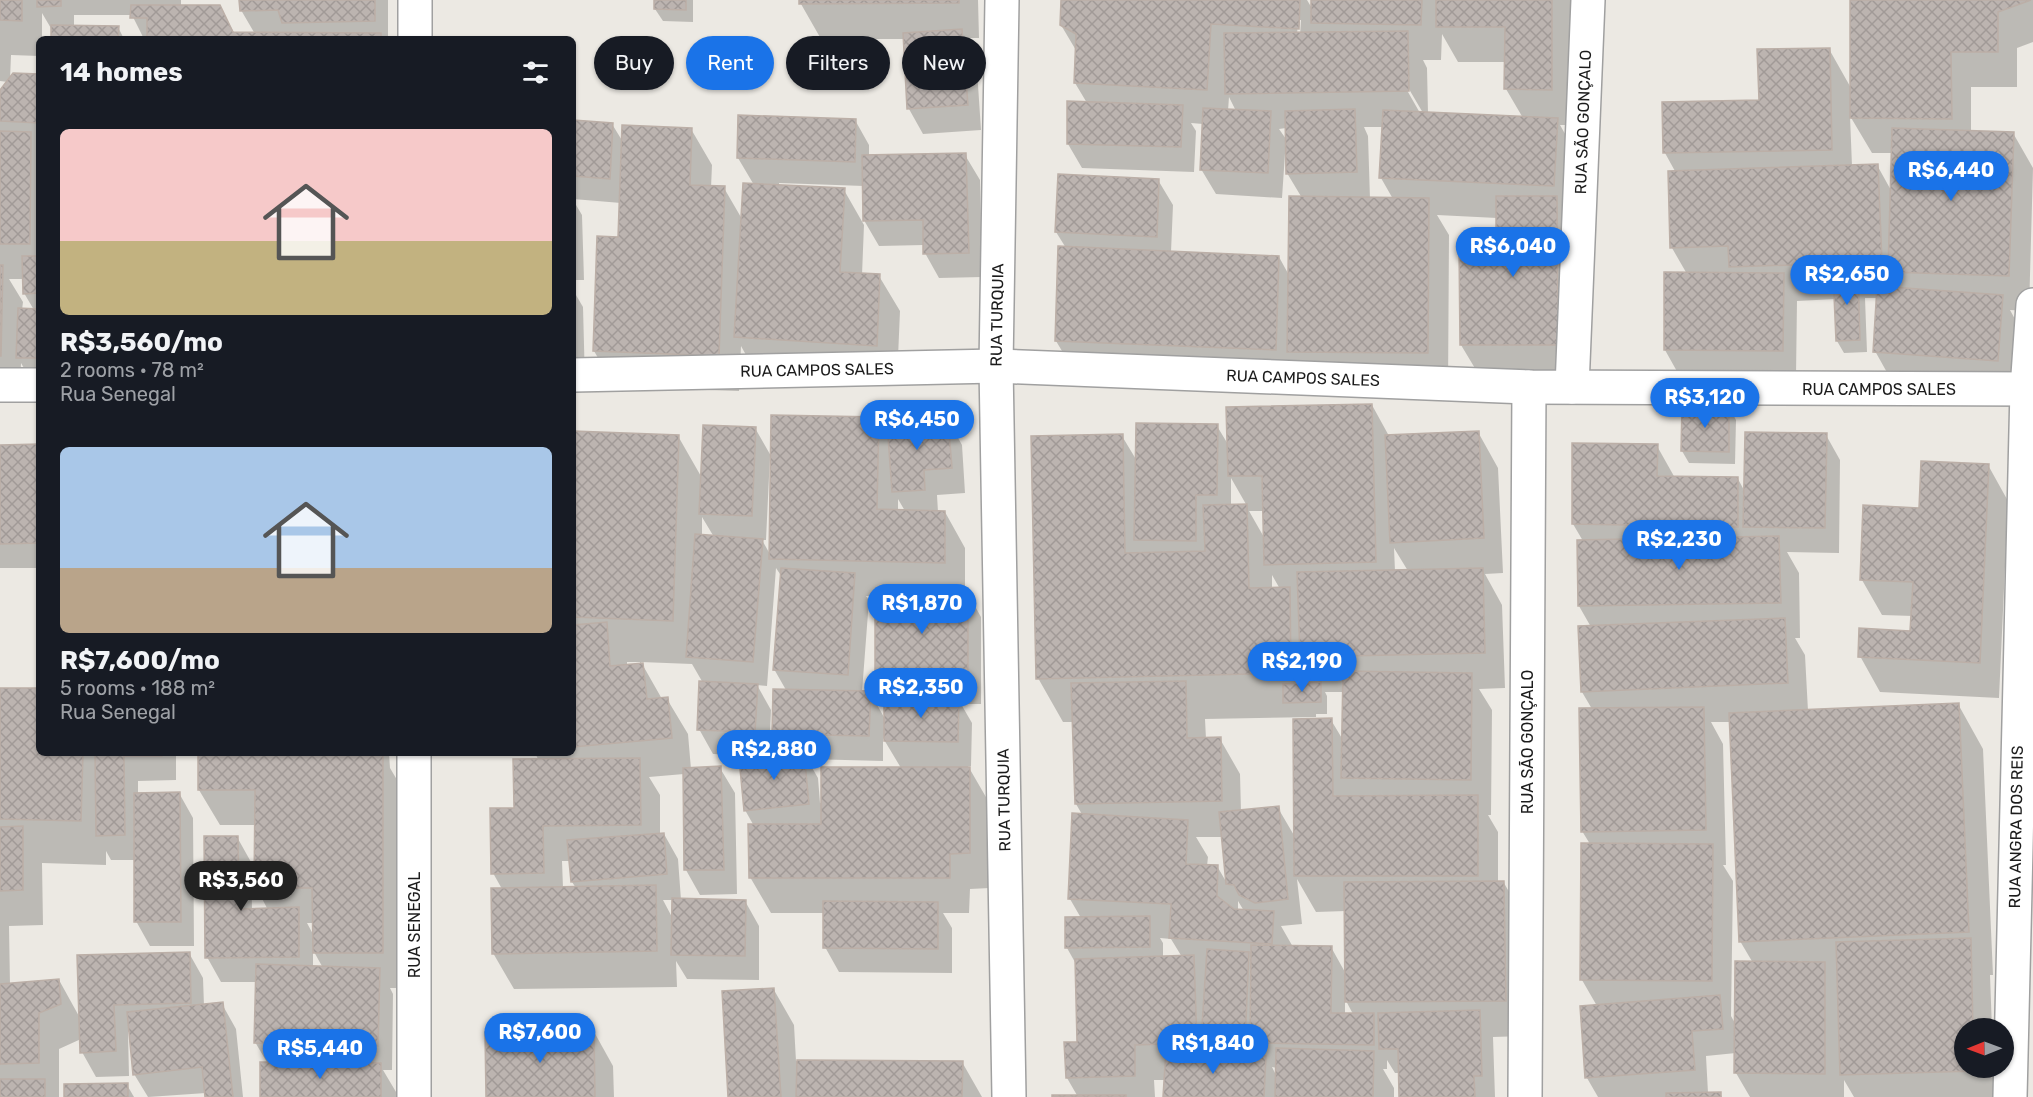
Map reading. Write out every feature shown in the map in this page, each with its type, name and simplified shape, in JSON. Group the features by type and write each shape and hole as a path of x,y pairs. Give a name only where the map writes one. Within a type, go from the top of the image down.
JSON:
{"street":[{"path":"414,36 415,0"},
{"name":"RUA TURQUIA","path":"1002,0 996,366 1009,1097"},
{"name":"RUA SÃO GONÇALO","path":"1572,387 1588,0"},
{"name":"RUA ANGRA DOS REIS","path":"2010,1097 2033,305"},
{"name":"RUA CAMPOS SALES","path":"576,375 996,366 1529,387 2030,389"},
{"path":"0,386 36,385"},
{"name":"RUA SÃO GONÇALO","path":"1525,1097 1529,387"},
{"name":"RUA SENEGAL","path":"414,756 414,1097"}],"building":[{"path":"0,0 22,0 22,21 0,20"},
{"path":"37,0 61,0 61,6 37,7"},
{"path":"239,0 375,0 375,21 282,23 278,10 240,11"},
{"path":"654,0 686,0 686,10 654,9"},
{"path":"799,0 959,0 959,3 799,4"},
{"path":"1061,0 1300,0 1299,29 1211,24 1207,90 1074,83 1076,34 1060,25"},
{"path":"1311,0 1422,0 1421,25 1311,23"},
{"path":"1436,0 1552,0 1552,90 1504,89 1505,27 1436,27"},
{"path":"1850,0 2031,0 1998,12 1998,52 1951,52 1952,119 1850,118"},
{"path":"131,5 220,5 233,32 381,33 381,36 147,36 147,18 130,18"},
{"path":"51,25 119,26 118,36 51,36"},
{"path":"962,29 963,36 903,36 903,33"},
{"path":"1408,31 1409,91 1225,94 1224,33"},
{"path":"1830,48 1832,150 1663,153 1662,102 1759,100 1757,49"},
{"path":"13,73 36,74 36,123 0,121 0,90"},
{"path":"906,90 967,90 968,105 907,109"},
{"path":"1067,101 1183,105 1181,147 1067,144"},
{"path":"1203,108 1271,111 1268,173 1200,170"},
{"path":"1355,109 1357,172 1286,174 1285,111"},
{"path":"1383,110 1558,118 1554,186 1379,178"},
{"path":"738,115 856,119 855,162 737,158"},
{"path":"576,120 613,123 610,179 576,176"},
{"path":"622,125 692,128 690,185 725,186 719,356 593,351 597,236 618,237"},
{"path":"1892,128 2014,132 2009,276 1888,272"},
{"path":"0,131 31,132 30,244 0,244"},
{"path":"966,153 969,253 923,254 923,220 863,221 862,155"},
{"path":"1878,164 1882,262 1729,267 1728,246 1670,248 1668,171"},
{"path":"1058,174 1159,179 1157,237 1055,232"},
{"path":"743,183 845,188 840,272 880,274 877,346 734,337"},
{"path":"1289,196 1429,198 1428,353 1287,352"},
{"path":"1496,196 1557,196 1558,345 1460,345 1459,246 1496,245"},
{"path":"1058,246 1279,256 1276,350 1055,341"},
{"path":"22,256 36,256 36,293 23,294"},
{"path":"0,265 3,265 1,356 0,356"},
{"path":"1858,271 1860,340 1836,341 1833,272"},
{"path":"1664,272 1784,273 1783,351 1664,350"},
{"path":"1877,286 2003,295 1998,361 1873,352"},
{"path":"18,308 36,309 36,358 16,358"},
{"path":"1372,404 1376,562 1264,565 1262,476 1228,476 1226,407"},
{"path":"1682,405 1729,406 1729,452 1681,451"},
{"path":"771,415 879,417 877,509 945,511 945,563 769,559"},
{"path":"948,418 952,468 924,470 925,490 892,492 887,422"},
{"path":"1136,423 1218,424 1217,495 1196,495 1196,541 1134,540"},
{"path":"703,425 756,427 752,516 699,514"},
{"path":"576,431 679,435 673,621 576,617"},
{"path":"1479,431 1484,538 1390,543 1385,435"},
{"path":"1745,432 1827,433 1825,528 1743,527"},
{"path":"1123,434 1125,553 1205,551 1203,505 1247,504 1249,588 1290,587 1291,673 1036,679 1031,436"},
{"path":"1572,443 1658,444 1657,476 1738,477 1738,527 1572,524"},
{"path":"36,444 36,543 0,544 0,445"},
{"path":"1921,461 1989,464 1980,663 1858,657 1859,628 1910,631 1913,582 1860,580 1863,505 1919,508"},
{"path":"695,534 763,539 753,662 686,657"},
{"path":"1779,536 1781,603 1578,606 1577,540"},
{"path":"781,568 855,573 848,675 773,670"},
{"path":"1483,568 1485,653 1300,657 1297,572"},
{"path":"875,590 968,590 968,680 875,679"},
{"path":"1785,618 1788,683 1581,692 1578,626"},
{"path":"607,622 610,666 643,663 647,699 668,697 672,738 576,747 576,625"},
{"path":"1343,671 1472,673 1471,780 1341,778"},
{"path":"699,681 758,684 755,732 697,730"},
{"path":"1186,681 1187,738 1221,737 1222,801 1075,804 1071,683"},
{"path":"1321,682 1321,702 1283,703 1283,684"},
{"path":"0,688 36,688 36,756 83,756 81,821 0,819"},
{"path":"773,689 871,691 869,736 772,734"},
{"path":"884,697 959,697 958,742 884,741"},
{"path":"1959,703 1969,932 1739,942 1729,713"},
{"path":"1704,707 1706,830 1581,832 1579,708"},
{"path":"1332,718 1333,796 1478,795 1478,876 1294,876 1293,719"},
{"path":"804,752 809,804 744,811 739,758"},
{"path":"95,756 124,756 125,835 96,836"},
{"path":"198,756 383,756 383,953 313,953 312,888 254,888 255,790 198,790"},
{"path":"640,758 641,825 543,826 544,873 491,874 490,808 514,808 513,759"},
{"path":"721,766 724,870 684,870 683,768"},
{"path":"821,767 970,767 970,853 950,854 950,878 749,878 748,824 821,824"},
{"path":"180,792 181,922 134,922 134,793"},
{"path":"1279,806 1288,899 1255,903 1239,895 1234,885 1226,884 1219,812"},
{"path":"1072,813 1188,820 1186,864 1218,865 1217,896 1234,909 1274,911 1272,944 1169,938 1171,904 1068,899"},
{"path":"23,826 23,890 0,891 0,827"},
{"path":"664,833 667,874 571,882 567,840"},
{"path":"204,836 238,836 239,909 299,907 299,957 205,958"},
{"path":"1581,843 1713,844 1712,981 1580,980"},
{"path":"1504,881 1506,1001 1345,1002 1344,882"},
{"path":"656,885 657,951 492,954 491,888"},
{"path":"672,898 746,900 745,956 671,955"},
{"path":"823,901 938,902 938,949 823,948"},
{"path":"1150,916 1150,947 1065,948 1065,917"},
{"path":"1971,938 1973,1018 1954,1018 1954,1072 1840,1075 1836,942"},
{"path":"1251,945 1332,946 1331,1013 1374,1013 1374,1045 1250,1043"},
{"path":"1207,949 1249,952 1245,1044 1201,1041"},
{"path":"190,952 191,1003 114,1005 116,1051 80,1053 77,955"},
{"path":"1194,955 1197,1043 1135,1045 1135,1076 1066,1078 1064,1042 1077,1042 1075,959"},
{"path":"1735,961 1825,962 1825,1074 1734,1073"},
{"path":"256,964 380,968 378,1046 254,1043"},
{"path":"59,979 61,1004 39,1013 39,1063 0,1064 0,984"},
{"path":"774,988 781,1097 728,1097 722,991"},
{"path":"1720,995 1723,1029 1692,1031 1695,1070 1585,1078 1580,1006"},
{"path":"223,1002 233,1097 205,1097 202,1067 133,1075 127,1012"},
{"path":"1480,1010 1482,1076 1474,1076 1475,1097 1399,1097 1398,1049 1379,1049 1378,1013"},
{"path":"594,1029 595,1097 486,1097 485,1032"},
{"path":"1276,1048 1374,1051 1373,1097 1275,1097"},
{"path":"1166,1049 1266,1056 1264,1097 1163,1097"},
{"path":"797,1060 963,1061 962,1097 796,1097"},
{"path":"260,1062 381,1063 381,1097 260,1097"},
{"path":"0,1079 45,1079 45,1097 0,1097"},
{"path":"128,1083 128,1097 64,1097 64,1084"},
{"path":"1721,1092 1721,1097 1666,1097 1666,1093"},
{"path":"1052,1095 1126,1095 1126,1097 1052,1097"}]}
